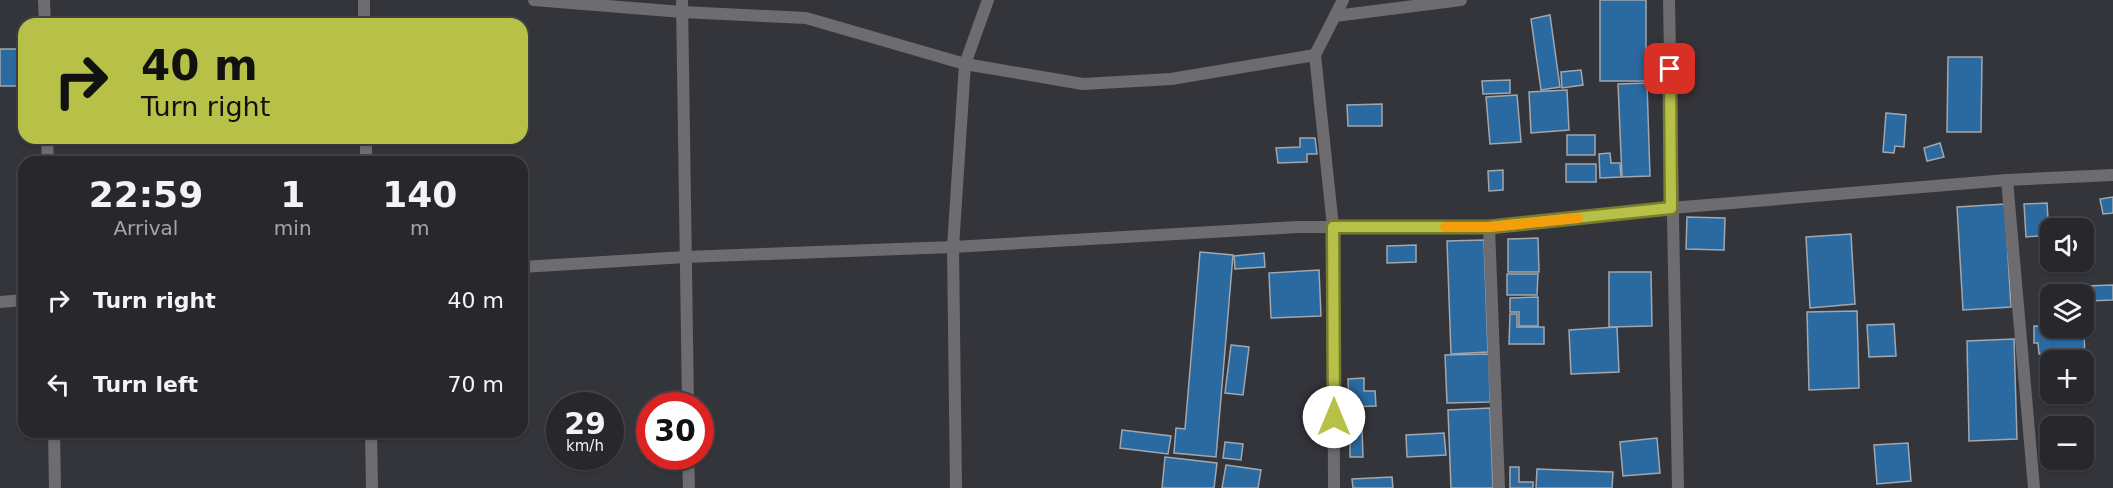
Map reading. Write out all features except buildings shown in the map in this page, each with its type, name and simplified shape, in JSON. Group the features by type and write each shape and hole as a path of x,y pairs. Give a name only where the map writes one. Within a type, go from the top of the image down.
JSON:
{"street":[{"path":"44,0 45,18"},
{"path":"364,0 364,18"},
{"path":"534,0 682,6 806,18 965,64 1083,84 1171,79 1315,55"},
{"path":"956,488 953,247 965,64 988,0"},
{"path":"1335,488 1333,227 1315,55 1343,0"},
{"path":"1335,16 1461,0"},
{"path":"1669,0 1671,208 1678,488"},
{"path":"682,6 688,392"},
{"path":"528,267 685,257 953,247 1333,227 1489,227 1671,208 2007,180 2113,176"},
{"path":"2007,180 2034,488"},
{"path":"1489,227 1499,488"},
{"path":"0,302 18,300"},
{"path":"54,438 55,488"},
{"path":"371,438 372,488"},
{"path":"688,470 689,488"}],"slow traffic":[{"path":"1445,227 1489,227 1578,218"}],"route":[{"path":"1334,417 1333,227 1489,227 1671,208 1670,69"}]}
